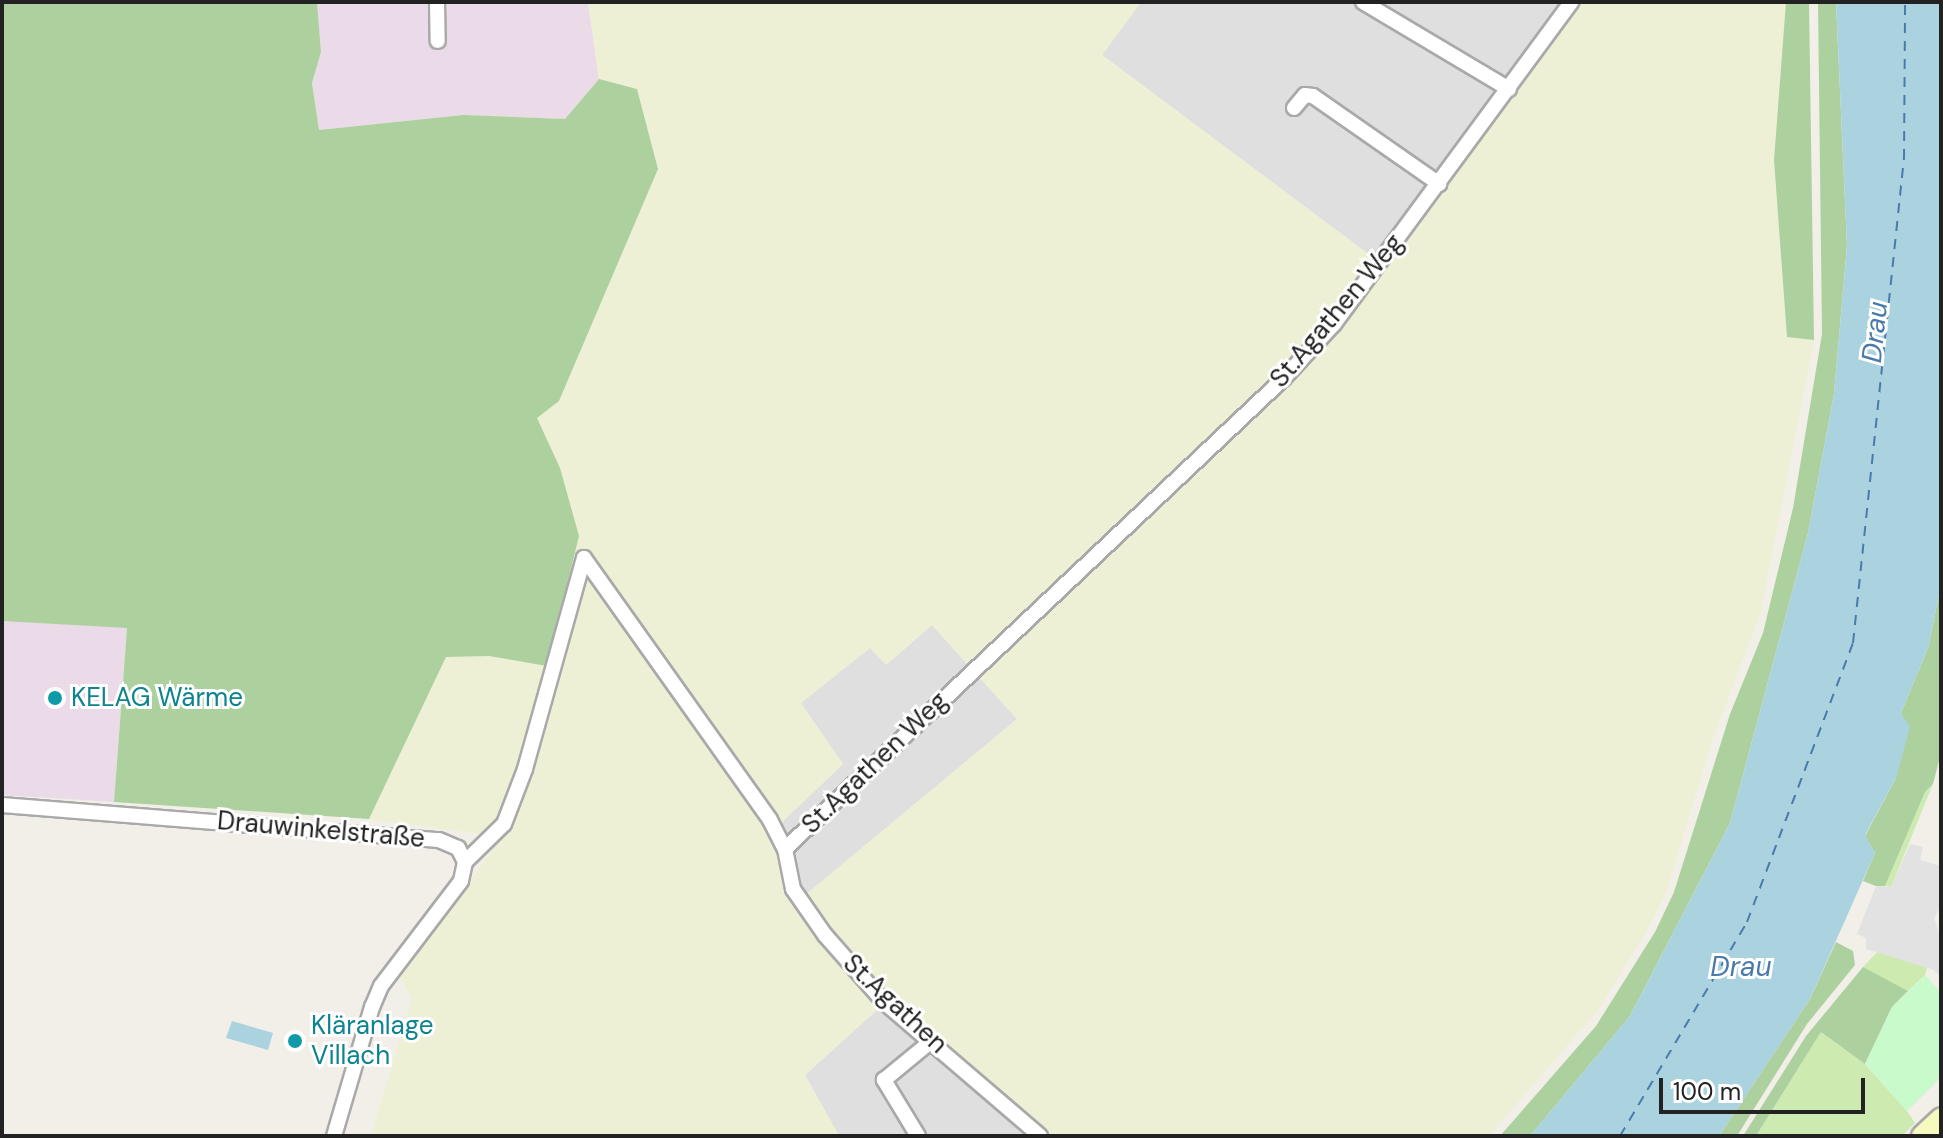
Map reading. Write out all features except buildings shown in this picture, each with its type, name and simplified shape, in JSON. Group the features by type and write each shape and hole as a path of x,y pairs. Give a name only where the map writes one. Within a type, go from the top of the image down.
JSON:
{"street":[{"path":"437,2 438,41"},
{"path":"1363,2 1509,89"},
{"name":"St.Agathen Weg","path":"465,862 487,844 509,810 584,558 712,734 785,849 1075,571 1250,414 1334,324 1571,2"},
{"path":"1294,108 1305,95 1313,96 1439,184"},
{"name":"Drauwinkelstraße","path":"2,805 439,840 458,848 465,862"},
{"name":"St.Agathen","path":"785,849 793,889 825,935 929,1043 1040,1136"},
{"path":"334,1136 381,986 448,902 461,881 465,862"},
{"path":"918,1136 884,1080 929,1043"},
{"path":"1922,1136 1941,1118"}],"shaded area":[{"path":"317,2 588,2 599,79 565,119 463,115 319,130 312,83 321,52"},
{"path":"1141,2 1581,2 1383,265 1102,55"},
{"name":"KELAG Wärme","path":"2,621 127,627 114,802 2,795"},
{"path":"932,625 1017,719 805,896 781,823 843,764 800,703 871,647 887,664"},
{"path":"1910,844 1923,847 1920,860 1941,866 1941,906 1934,918 1941,938 1941,977 1934,970 1866,949 1866,938 1857,934 1876,886 1891,887"},
{"path":"889,999 953,1050 1047,1136 839,1136 805,1075"}],"green space":[{"path":"2,2 317,2 321,52 312,83 319,130 463,115 565,119 599,79 637,89 658,169 559,401 537,418 560,468 579,536 547,666 489,656 446,657 369,819 114,802 127,628 2,621"},
{"path":"588,2 1141,2 1102,55 1383,265 1581,2 1786,2 1774,160 1787,337 1814,340 1761,612 1712,741 1667,890 1645,934 1598,1010 1489,1136 1047,1136 889,999 805,1075 839,1136 371,1136 412,999 399,976 502,837 369,819 446,657 489,656 547,665 560,468 537,418 559,401 658,169 637,89 599,79","holes":["932,625 1017,719 805,895 781,823 843,764 801,703 870,648 886,665"]},
{"path":"1786,2 1809,2 1814,340 1787,337 1774,160"},
{"path":"1818,2 1836,2 1847,246 1834,394 1808,533 1730,823 1630,1016 1530,1136 1500,1136 1596,1026 1655,932 1674,892 1730,714 1763,633 1793,508 1822,334"},
{"path":"1941,585 1941,753 1933,784 1925,792 1885,886 1876,886 1863,881 1875,853 1865,836 1896,778 1901,713 1928,648"},
{"path":"1933,784 1891,887 1885,886 1925,792"},
{"path":"1836,942 1853,951 1855,965 1807,1024 1737,1136 1719,1136 1810,999"},
{"path":"1879,950 1927,968 1925,975 1908,991 1866,971 1863,967"},
{"path":"1863,967 1908,991 1892,1007 1865,1064 1821,1032 1756,1136 1743,1136 1806,1036"},
{"path":"1925,975 1941,993 1941,1077 1907,1111 1865,1064 1892,1007"},
{"path":"1821,1032 1865,1064 1907,1111 1915,1123 1902,1136 1756,1136"}],"water":[{"name":"Drau","path":"1836,2 1941,2 1941,585 1928,648 1901,713 1910,727 1896,778 1865,835 1875,853 1810,999 1719,1136 1530,1136 1630,1016 1730,823 1808,533 1834,394 1847,246"},
{"path":"232,1021 273,1033 268,1050 226,1038"}],"ferry route":[{"path":"1620,1136 1747,922 1853,643 1904,159 1905,2"}],"place":[{"name":"KELAG Wärme","path":"55,698"},
{"name":"Kläranlage Villach","path":"295,1041"}]}
